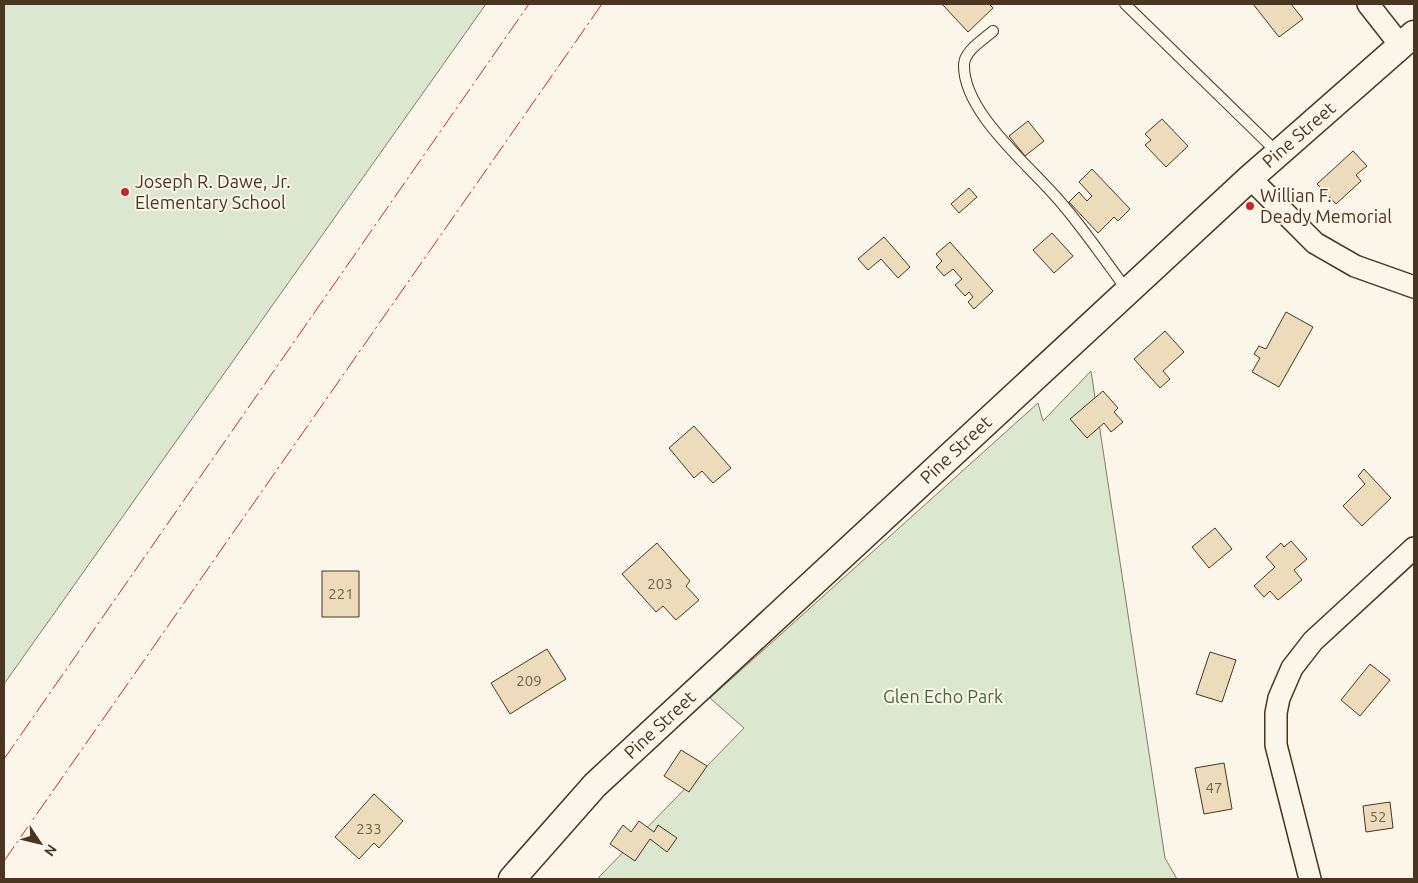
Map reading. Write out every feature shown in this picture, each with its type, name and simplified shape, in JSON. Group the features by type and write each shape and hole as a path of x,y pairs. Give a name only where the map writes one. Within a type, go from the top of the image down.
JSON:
{"street":[{"path":"1368,4 1408,40"},
{"name":"Pine Street","path":"512,879 595,785 1250,178 1408,40"},
{"path":"1250,178 1315,243 1356,266 1414,287"},
{"path":"1310,879 1276,745 1276,713 1279,698 1292,668 1313,641 1414,548"}],"lane":[{"path":"1126,4 1278,153"},
{"path":"992,31 968,54 964,64 971,94 994,130 1063,204 1128,291"}],"green space":[{"path":"4,4 486,4 4,684"},
{"name":"Glen Echo Park","path":"1091,371 1165,858 1177,879 600,879 599,877 744,728 710,698 1038,403 1043,421"}],"building":[{"path":"942,4 989,4 993,8 968,32"},
{"path":"1253,4 1291,4 1303,19 1279,37"},
{"path":"1162,119 1188,146 1166,167 1145,145 1151,140 1145,134"},
{"path":"1028,121 1044,141 1025,156 1009,136"},
{"path":"1353,151 1367,166 1356,175 1361,181 1336,204 1317,184"},
{"path":"1092,169 1130,209 1118,221 1114,217 1098,233 1069,202 1079,192 1087,201 1092,196 1079,182"},
{"path":"969,188 977,197 959,213 951,204"},
{"path":"1052,233 1073,256 1054,273 1033,250"},
{"path":"884,237 910,267 898,278 881,259 868,270 858,259"},
{"path":"950,242 993,291 974,309 968,302 973,297 969,292 965,296 955,285 962,279 953,269 944,276 936,267 942,261 936,254"},
{"path":"1286,312 1313,327 1279,387 1252,372 1260,358 1254,354 1259,346 1266,349"},
{"path":"1165,331 1184,352 1163,371 1170,379 1160,388 1134,359"},
{"path":"1103,391 1118,408 1114,412 1123,422 1111,432 1104,423 1087,438 1070,419"},
{"path":"694,426 731,468 713,483 702,471 694,478 669,448"},
{"path":"1364,469 1391,498 1362,526 1343,506 1365,484 1358,476"},
{"path":"1215,528 1232,549 1209,568 1192,547"},
{"path":"1291,541 1307,559 1294,570 1302,580 1278,600 1270,591 1264,597 1254,586 1275,567 1266,557 1281,543 1284,547"},
{"path":"657,543 690,581 686,586 699,600 676,620 663,606 656,612 622,574"},
{"path":"322,571 359,571 359,617 322,617"},
{"path":"547,649 566,679 510,714 491,683"},
{"path":"1210,652 1236,660 1222,702 1196,694"},
{"path":"1370,664 1390,680 1360,716 1341,700"},
{"path":"681,750 707,766 689,792 664,776"},
{"path":"1224,763 1232,809 1204,814 1195,768"},
{"path":"374,794 403,821 379,848 374,843 359,859 335,837"},
{"path":"1390,802 1393,828 1366,832 1363,806"},
{"path":"639,821 654,832 658,825 677,838 667,852 650,839 635,861 610,844 623,825 631,832"}],"power":[{"path":"4,759 529,4"},
{"path":"4,861 602,4"}],"place":[{"name":"Joseph R. Dawe, Jr. Elementary School","path":"125,192"},
{"name":"Willian F. Deady Memorial","path":"1250,206"}]}
